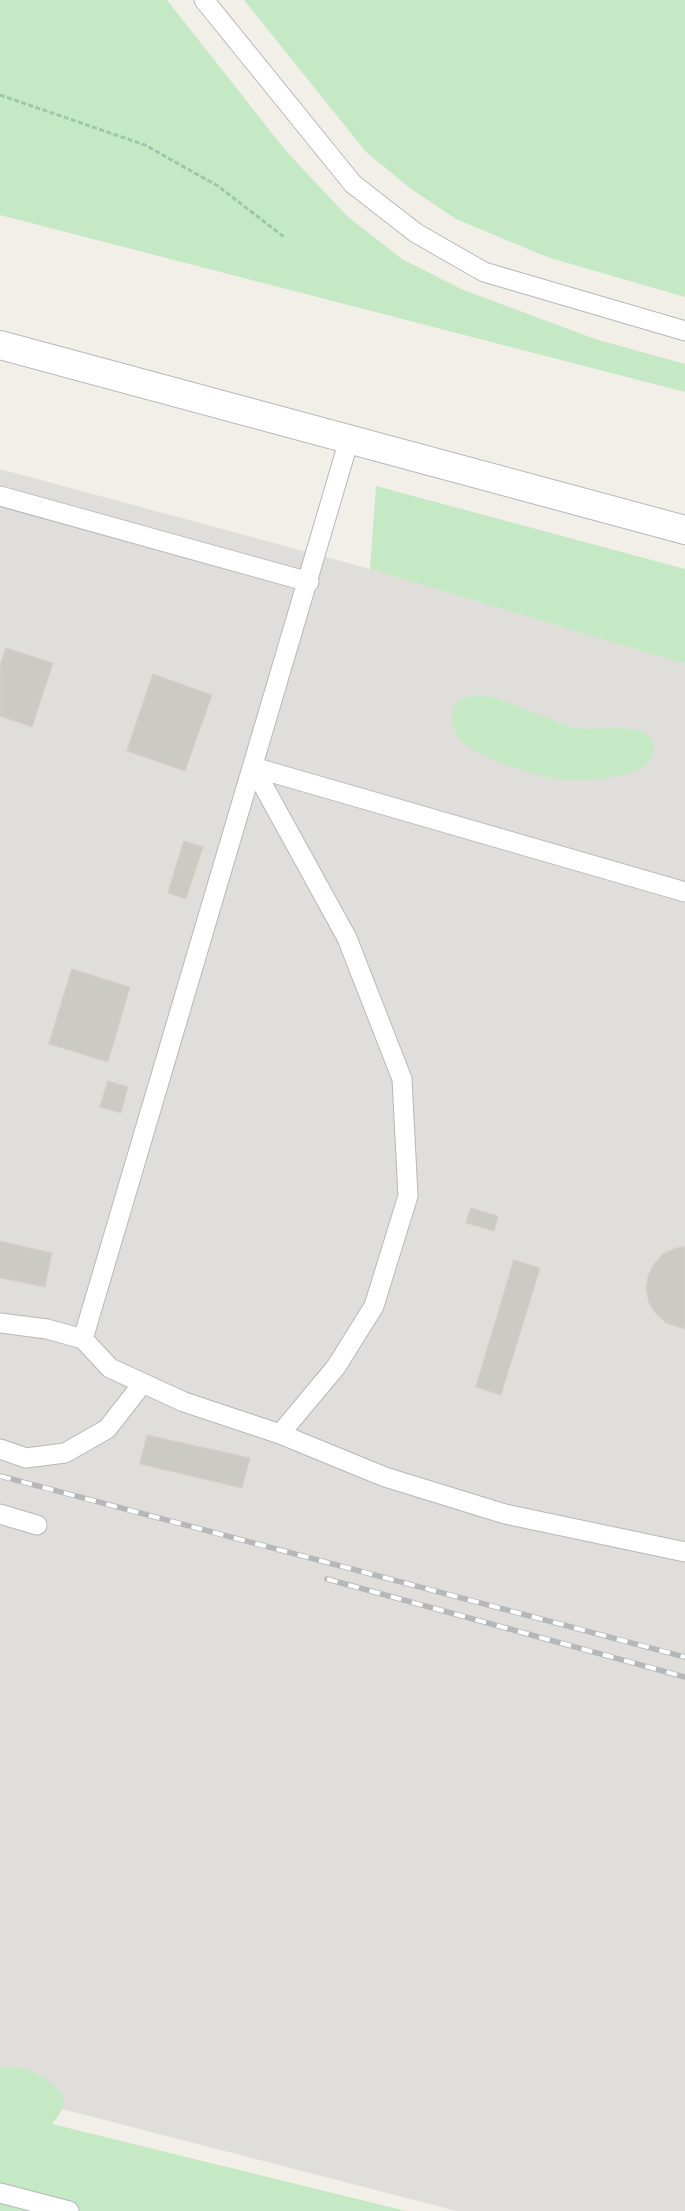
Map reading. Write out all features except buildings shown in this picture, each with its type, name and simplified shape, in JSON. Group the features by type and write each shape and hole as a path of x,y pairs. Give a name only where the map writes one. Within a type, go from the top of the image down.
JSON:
{"street":[{"path":"0,345 685,530"}],"lane":[{"path":"204,0 354,184 416,233 484,272 685,330"},
{"path":"83,1340 309,582 349,440"},
{"path":"0,496 309,582"},
{"path":"253,767 685,892"},
{"path":"253,767 347,938 402,1079 408,1196 374,1306 336,1367 280,1434"},
{"path":"0,1323 47,1329 83,1340 110,1368 184,1402 280,1434 386,1477 505,1514 685,1552"},
{"path":"0,1449 26,1458 65,1452 108,1429 143,1383"},
{"path":"0,1514 37,1525"},
{"path":"0,2193 69,2211"}],"path":[{"path":"0,95 145,145 218,186 284,237"}],"shaded area":[{"path":"0,469 370,569 685,664 685,2211 457,2211 0,2093"}],"green space":[{"path":"0,0 167,0 286,151 347,216 402,259 461,289 595,339 685,364 685,392 0,215"},
{"path":"244,0 685,0 685,297 547,257 456,219 411,189 366,152"},
{"path":"376,486 685,569 685,664 370,569"},
{"path":"480,695 509,703 572,727 586,729 621,728 642,731 647,734 653,744 652,756 647,764 635,771 598,779 558,779 528,772 480,754 458,738 453,725 452,715 455,706 466,698"},
{"path":"0,2067 20,2068 32,2072 46,2079 58,2089 62,2094 64,2103 52,2124 406,2211 0,2211"}],"railway":[{"path":"0,1476 685,1657"},
{"path":"327,1579 685,1677"}]}
